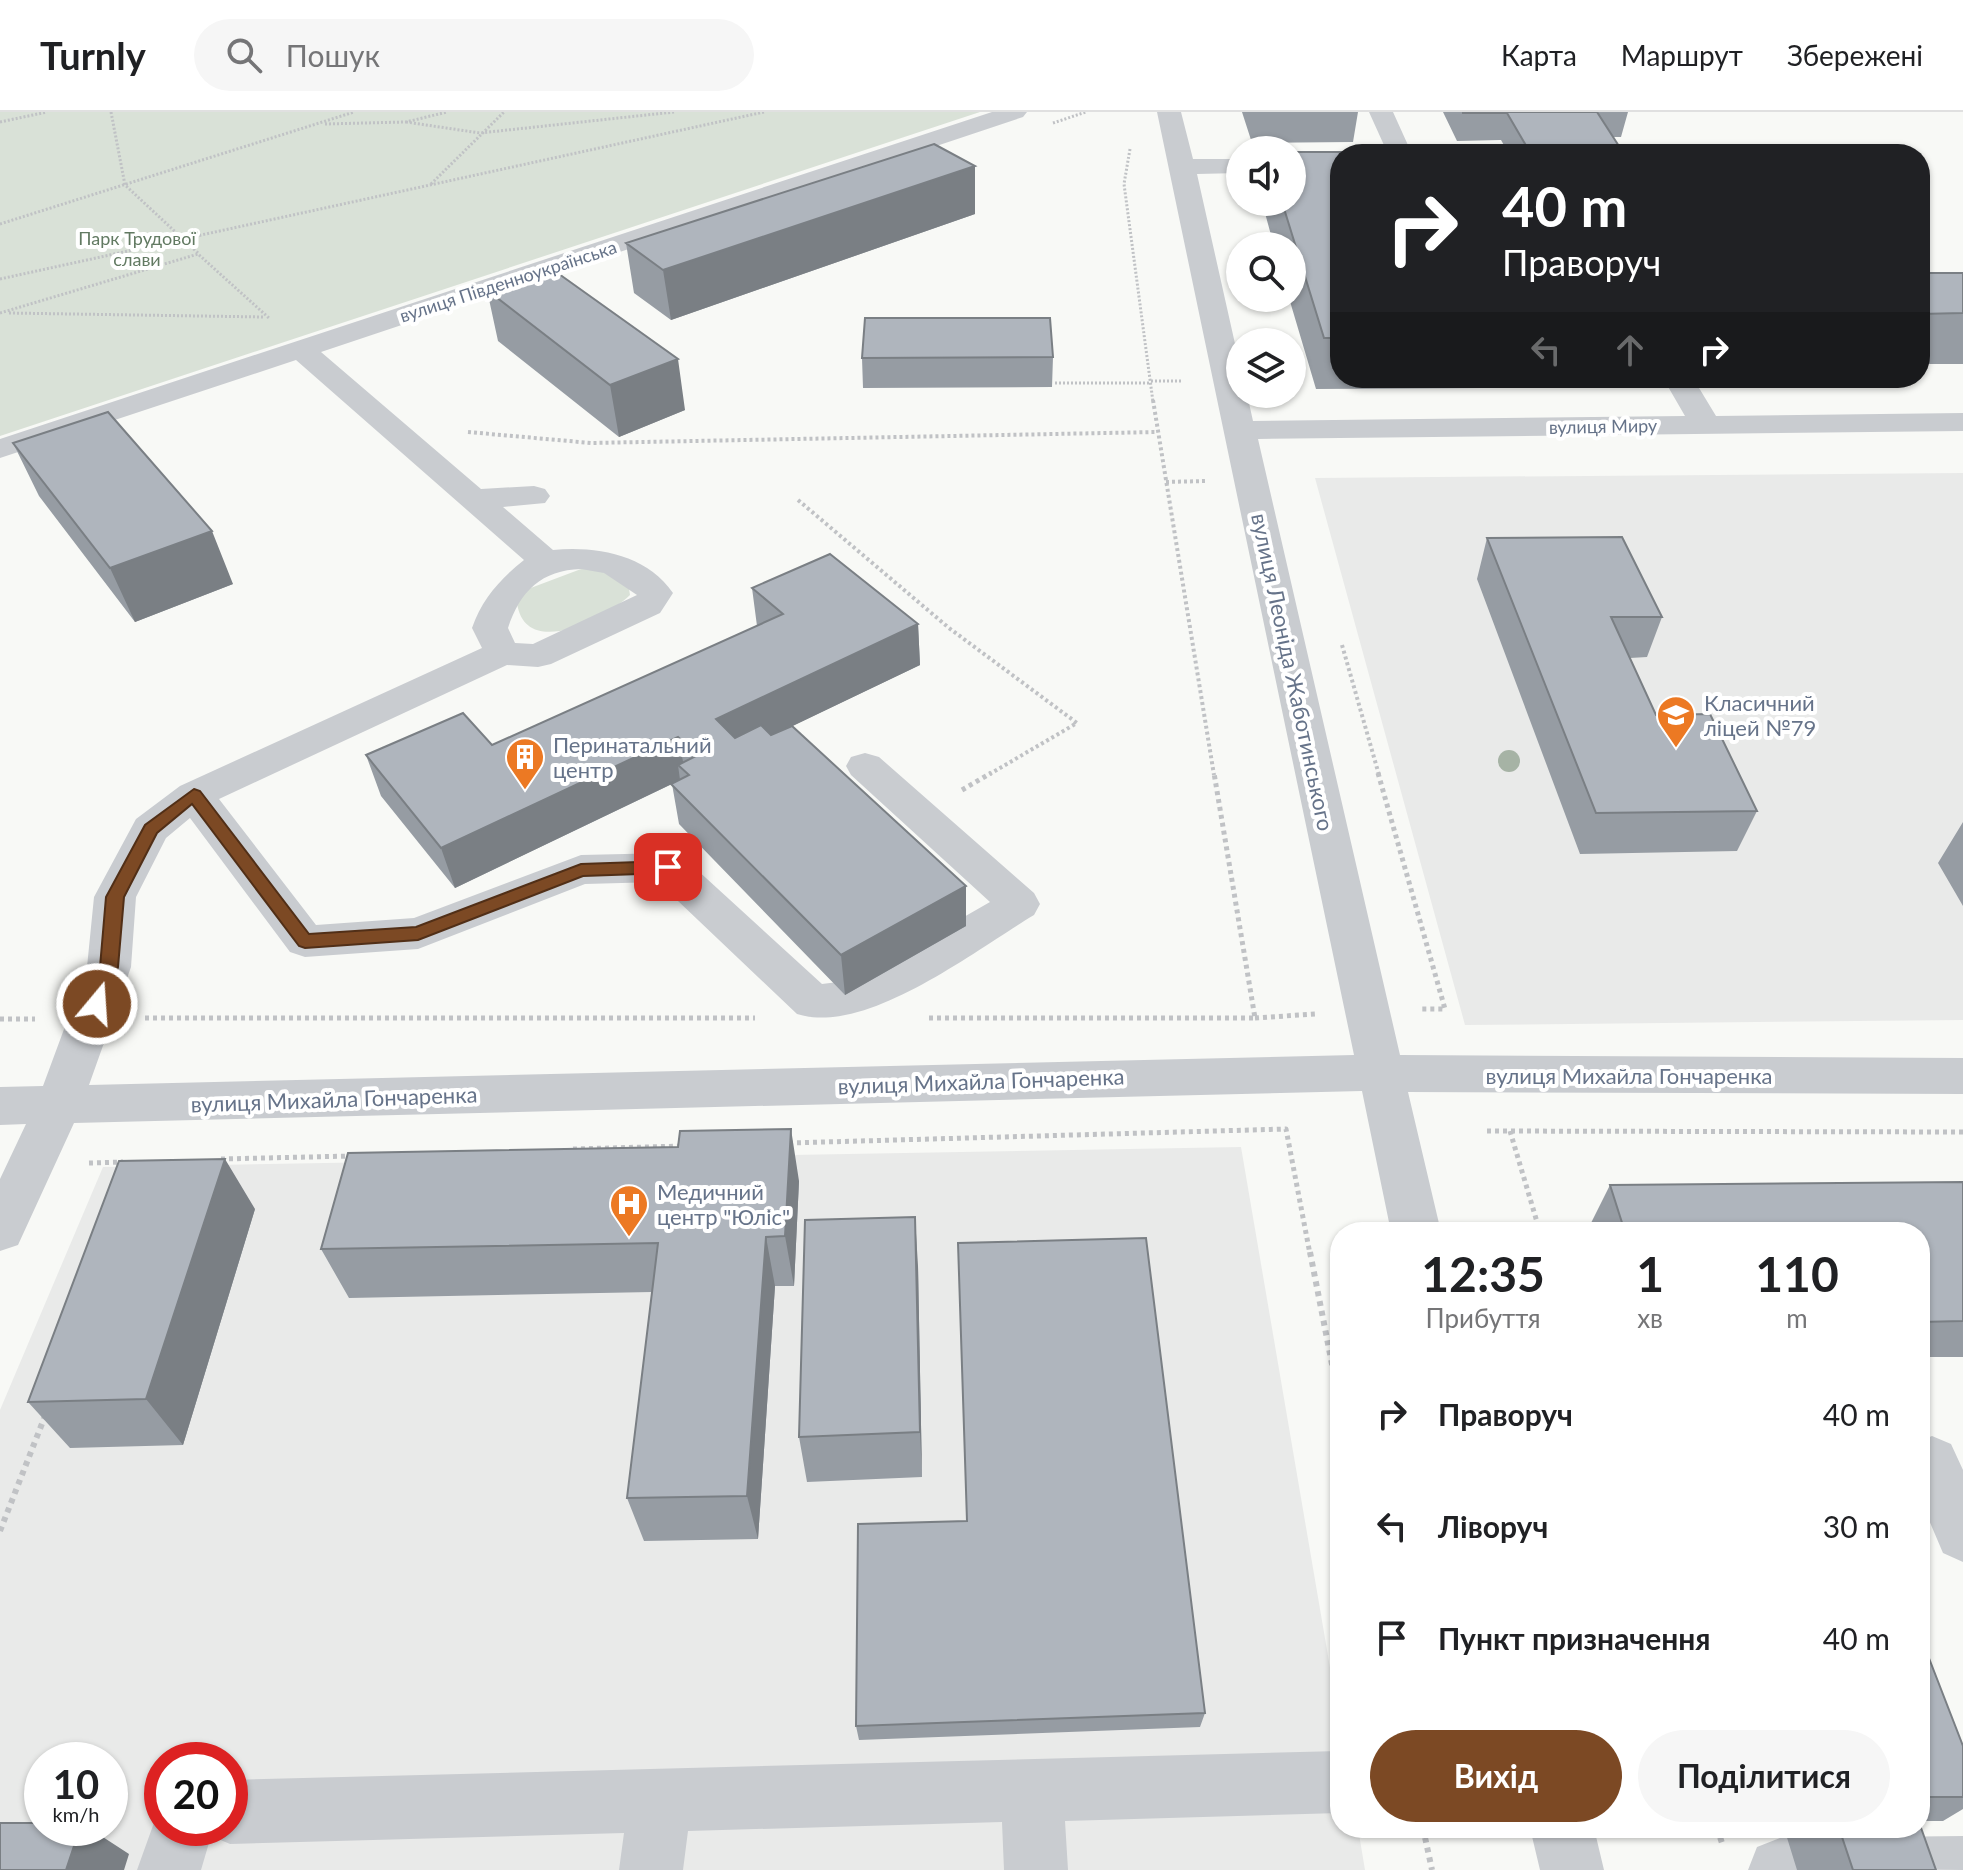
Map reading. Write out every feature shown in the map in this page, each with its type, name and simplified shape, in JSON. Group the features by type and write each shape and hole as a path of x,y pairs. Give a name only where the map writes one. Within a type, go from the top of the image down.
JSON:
{"street":[{"name":"вулиця Південноукраїнська","path":"0,449 1015,112"},
{"name":"вулиця Леоніда Жаботинського","path":"1169,112 1184,167 1267,558 1384,1074 1392,1132 1414,1222"},
{"path":"1381,112 1395,144"},
{"path":"1184,167 1226,166"},
{"path":"301,350 545,561"},
{"path":"1684,388 1706,425"},
{"name":"вулиця Миру","path":"1242,430 1963,422"},
{"path":"474,499 534,496"},
{"path":"0,1230 58,1107 92,1018 109,967 115,897 150,829 194,795 502,653 538,656 648,606 656,593 618,563 583,557 545,561 516,582 496,608 490,628 502,653"},
{"path":"194,795 305,941 418,933 581,870 668,867 813,1002 863,996 1019,904 865,766"},
{"name":"вулиця Михайла Гончаренка","path":"0,1106 58,1107 1273,1073 1963,1076"},
{"path":"1932,1462 1963,1534"},
{"path":"248,1812 1330,1782"},
{"path":"1032,1791 1036,1870"},
{"path":"651,1870 660,1801"},
{"path":"1564,1838 1572,1870"},
{"path":"169,1870 176,1846"},
{"path":"1875,1870 1963,1868"},
{"path":"1780,1870 1797,1870"}],"path":[{"path":"0,122 47,112"},
{"path":"111,112 125,185 275,324"},
{"path":"0,224 354,112"},
{"path":"406,122 447,112"},
{"path":"430,185 504,112"},
{"path":"316,124 406,122 480,133 674,112"},
{"path":"0,279 764,112"},
{"path":"921,1018 1255,1018 1157,432 1124,184"},
{"path":"0,313 198,254"},
{"path":"0,313 269,318"},
{"path":"1055,383 1151,383"},
{"path":"468,432 591,443 1157,432"},
{"path":"798,500 949,628 1077,723 917,815"},
{"path":"0,1019 761,1018"},
{"path":"778,1143 1286,1129 1330,1354"},
{"path":"1487,1131 1963,1132"},
{"path":"1510,1131 1537,1222"},
{"path":"557,1150 699,1146"},
{"path":"208,1160 366,1155"},
{"path":"31,1165 130,1162"},
{"path":"0,1531 46,1413"},
{"path":"1425,1838 1432,1870"}],"shaded area":[{"name":"Класичний ліцей №79","path":"1963,473 1963,1020 1465,1025 1315,478"},
{"path":"1241,1147 1330,1668 1330,1838 1360,1838 1365,1870 0,1870 0,1410 103,1167"}],"green space":[{"name":"Парк Трудової слави","path":"0,112 980,112 0,436"},
{"path":"589,566 628,583 630,595 603,614 567,629 550,632 535,629 523,620 517,603 528,589"}],"building":[{"path":"1597,112 1618,144 1525,144 1507,113 1463,113"},
{"path":"934,144 975,166 663,270 626,243"},
{"path":"1306,152 1330,152 1330,338 1324,338 1306,280 1306,232 1291,232 1286,216 1306,216"},
{"path":"552,269 678,359 610,385 487,290"},
{"path":"1930,273 1963,273 1963,313 1930,314"},
{"path":"865,318 1050,318 1053,357 862,358"},
{"path":"108,412 212,531 110,568 13,443"},
{"path":"1622,537 1662,617 1611,617 1656,715 1710,714 1757,811 1596,813 1487,538"},
{"path":"830,554 918,624 716,719 735,738 761,725 771,735 792,726 966,886 841,955 671,784 689,775 678,765 698,755 678,737 441,848 366,755 463,713 492,745 783,614 752,588"},
{"path":"791,1129 785,1236 766,1237 747,1496 627,1498 658,1243 321,1249 348,1153 678,1147 680,1131"},
{"path":"225,1159 146,1399 28,1402 119,1161"},
{"path":"1963,1182 1963,1321 1930,1322 1930,1222 1622,1222 1610,1185"},
{"path":"915,1217 920,1432 799,1437 805,1220"},
{"path":"1146,1238 1205,1713 856,1726 858,1524 967,1521 958,1243"},
{"path":"1930,1661 1963,1746 1963,1797 1930,1797"},
{"path":"0,1823 24,1823 24,1846 74,1846 66,1870 0,1870"},
{"path":"1842,1838 1925,1838 1936,1870 1853,1870"}],"place":[{"name":"Класичний ліцей №79","path":"1676,749"},
{"name":"Перинатальний центр","path":"525,791"},
{"name":"Медичний центр \"Юліс\"","path":"629,1238"}],"route":[{"path":"97,1004 109,967 115,897 150,829 194,795 305,941 418,933 581,870 668,867"}]}
